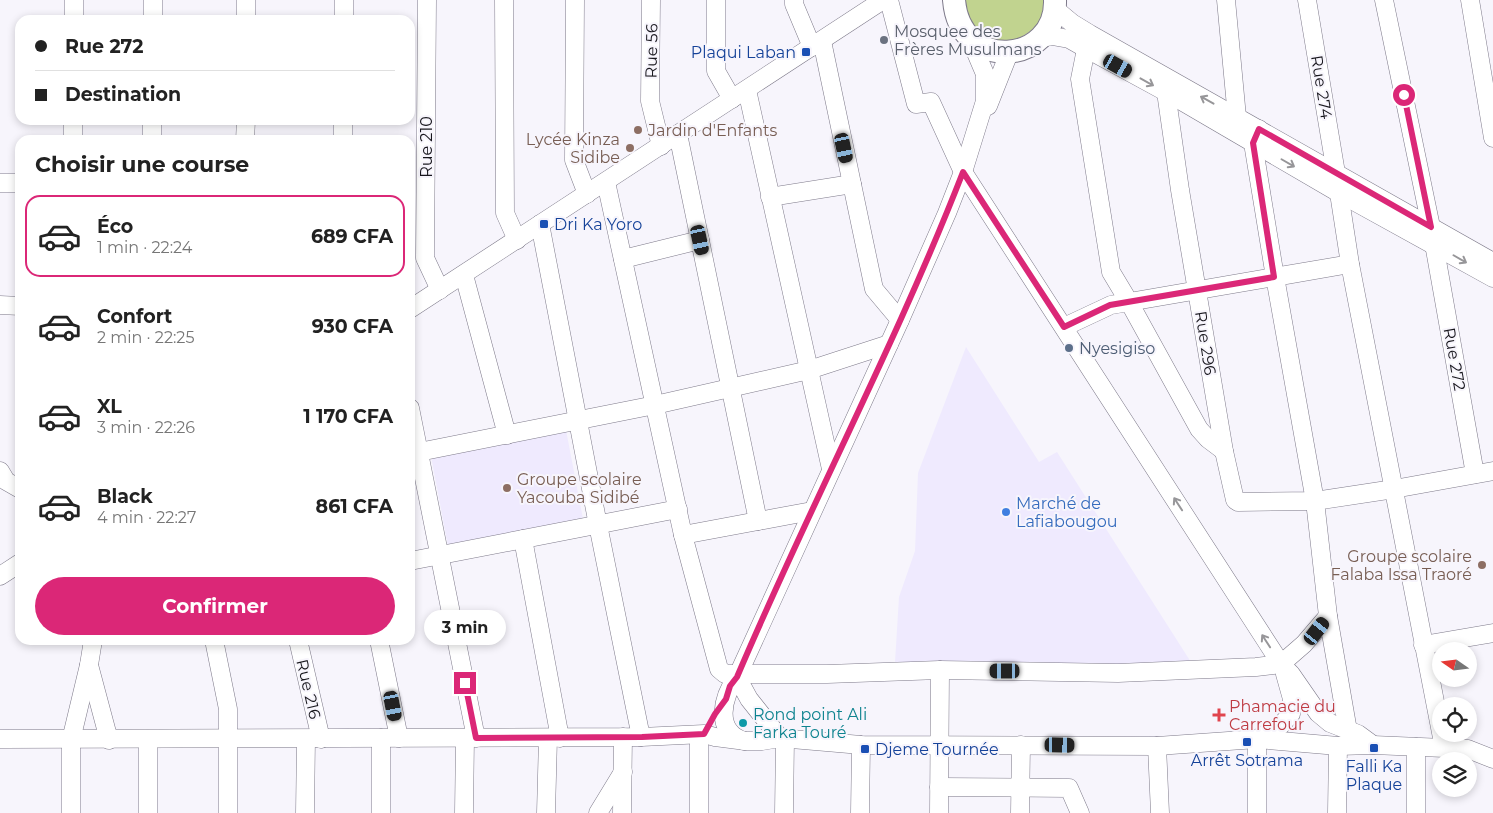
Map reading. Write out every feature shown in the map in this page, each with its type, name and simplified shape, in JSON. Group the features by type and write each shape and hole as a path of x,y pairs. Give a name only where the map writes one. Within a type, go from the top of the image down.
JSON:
{"main road":[{"path":"953,0 955,16 971,41 989,50 1009,52 1026,48 1040,38 1047,29 1055,3"}],"street":[{"path":"74,0 74,15"},
{"path":"153,0 153,15"},
{"path":"246,0 246,15"},
{"path":"344,0 344,15"},
{"name":"Rue 210","path":"427,0 418,184 425,258 440,290"},
{"path":"504,0 505,213 517,240"},
{"path":"575,0 574,160 587,194"},
{"name":"Rue 56","path":"651,0 650,101 661,146"},
{"path":"716,0 716,71 739,94 770,197 832,469"},
{"path":"794,0 794,4 817,44 852,184 874,288 900,320"},
{"path":"415,307 883,0"},
{"path":"889,0 916,104 931,102 963,172 1281,664 1291,674 1318,713 1330,723 1358,734 1373,745"},
{"path":"1226,0 1237,117"},
{"name":"Rue 274","path":"1307,0 1336,173"},
{"name":"Rue 272","path":"1384,0 1432,236 1475,474"},
{"path":"1470,0 1493,138"},
{"path":"1055,3 1088,41 1166,92 1336,173 1493,278"},
{"path":"1040,38 1052,36 1088,41 1237,117 1256,136 1339,193 1493,262"},
{"path":"969,155 985,101 985,74 971,41"},
{"path":"1088,41 1080,78 1111,272 1199,429 1208,439 1224,451"},
{"path":"699,813 702,734 724,701 730,686 738,675 900,320 947,213 1009,52"},
{"name":"Rue 296","path":"1166,92 1180,190 1224,451 1234,496 1238,502 1315,501"},
{"path":"678,134 758,522"},
{"path":"1256,136 1274,277 1315,501 1328,616 1348,731"},
{"path":"606,182 684,535 719,669 725,674 827,674 940,670 1118,673 1256,667 1281,664 1304,644 1328,616"},
{"path":"0,183 15,183"},
{"path":"770,197 852,184"},
{"path":"1339,193 1350,264 1444,748"},
{"path":"540,224 598,524 642,737"},
{"path":"623,259 700,240"},
{"path":"1064,327 1110,305 1350,264"},
{"path":"464,275 507,435"},
{"path":"0,305 15,306"},
{"path":"419,452 731,388 809,370 889,344"},
{"path":"415,432 440,555 471,738 464,813"},
{"path":"1315,501 1493,471"},
{"path":"0,472 6,481 15,486"},
{"path":"415,560 678,509"},
{"path":"684,535 812,512"},
{"path":"523,539 554,738 546,813"},
{"path":"0,576 15,566"},
{"path":"1423,645 1493,632"},
{"path":"71,813 71,740 92,645"},
{"path":"215,645 227,701 229,739 228,813"},
{"name":"Rue 216","path":"299,645 313,739 305,813"},
{"path":"381,645 399,738"},
{"path":"1258,739 1276,728 1291,714 1292,699 1281,664"},
{"path":"89,665 110,740"},
{"path":"939,813 940,670"},
{"path":"724,701 724,722 730,732 738,739 748,741 758,737 761,719 738,675"},
{"path":"724,701 736,694 753,706 783,738 784,813"},
{"path":"0,739 554,738 702,734 715,738 748,741 783,738 861,745 1157,746 1258,739 1338,746 1373,745 1493,749"},
{"path":"622,813 623,737"},
{"path":"381,738 381,813"},
{"path":"148,739 148,813"},
{"path":"1257,813 1258,739"},
{"path":"860,813 861,745"},
{"path":"1020,813 1021,745"},
{"path":"1157,746 1160,813"},
{"path":"1337,813 1338,746"},
{"path":"1416,747 1416,813"},
{"path":"1468,749 1493,759"},
{"path":"598,813 623,772"},
{"path":"939,787 1069,788 1080,813"}],"shaded area":[{"name":"Marché de Lafiabougou","path":"966,347 1039,462 1057,452 1196,670 895,662 899,597 915,551 918,473"},
{"name":"Groupe scolaire Yacouba Sidibé","path":"566,430 583,519 448,546 431,456"}],"green space":[{"path":"963,0 1044,0 1042,17 1035,28 1014,42 988,40 968,23"}],"place":[{"name":"Mosquee des Frères Musulmans","path":"884,40"},
{"name":"Plaqui Laban","path":"806,52"},
{"name":"Jardin d'Enfants","path":"638,130"},
{"name":"Lycée Kinza Sidibe","path":"630,148"},
{"name":"Dri Ka Yoro","path":"544,224"},
{"name":"Nyesigiso","path":"1069,348"},
{"name":"Groupe scolaire Yacouba Sidibé","path":"507,488"},
{"name":"Marché de Lafiabougou","path":"1006,512"},
{"name":"Groupe scolaire Falaba Issa Traoré","path":"1482,565"},
{"name":"Phamacie du Carrefour","path":"1219,715"},
{"name":"Rond point Ali Farka Touré","path":"743,723"},
{"name":"Arrêt Sotrama","path":"1247,742"},
{"name":"Falli Ka Plaque","path":"1374,748"},
{"name":"Djeme Tournée","path":"865,749"}],"route":[{"path":"465,683 476,738 642,737 704,734 726,699 730,686 737,677 916,284 963,172 1064,327 1110,305 1274,277 1253,143 1259,129 1431,227 1404,95"}]}
